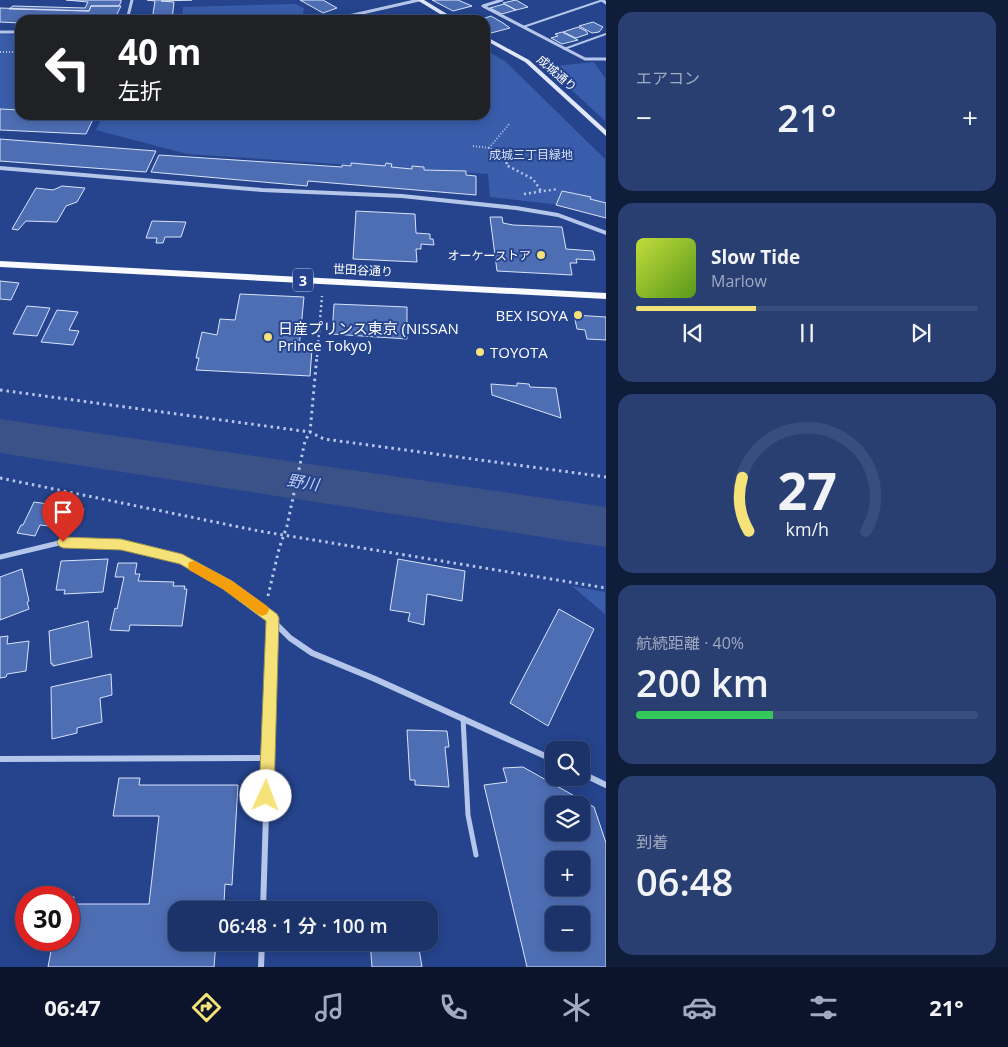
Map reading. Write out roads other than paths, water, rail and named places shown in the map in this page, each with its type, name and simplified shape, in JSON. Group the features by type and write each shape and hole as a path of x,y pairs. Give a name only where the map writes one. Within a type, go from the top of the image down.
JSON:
{"main road":[{"name":"世田谷通り","path":"0,264 606,296"}],"street":[{"path":"128,15 132,0"},
{"path":"353,15 420,0 446,15"},
{"path":"502,0 483,6 585,59 606,59"},
{"path":"602,0 606,4"},
{"path":"0,32 15,32"},
{"name":"成城通り","path":"490,41 527,61 606,134"},
{"path":"0,168 270,191 402,196 516,208 558,215 606,233"},
{"path":"0,557 63,542 121,545 182,560 227,585 272,618 290,638 312,653 375,679 545,756"},
{"path":"263,901 272,618"},
{"path":"0,760 268,758"},
{"path":"590,777 606,785"},
{"path":"261,967 262,951"}],"lane":[{"path":"523,27 602,0"},
{"path":"564,49 606,34"},
{"path":"463,718 468,815 476,855"}],"waterway":[{"name":"野川","path":"0,436 606,527"}],"place":[{"name":"オーケーストア","path":"541,255"},
{"name":"BEX ISOYA","path":"578,315"},
{"name":"日産プリンス東京 (NISSAN Prince Tokyo)","path":"268,337"},
{"name":"TOYOTA","path":"480,352"}],"park label":[{"name":"成城三丁目緑地","path":"531,154"}]}
